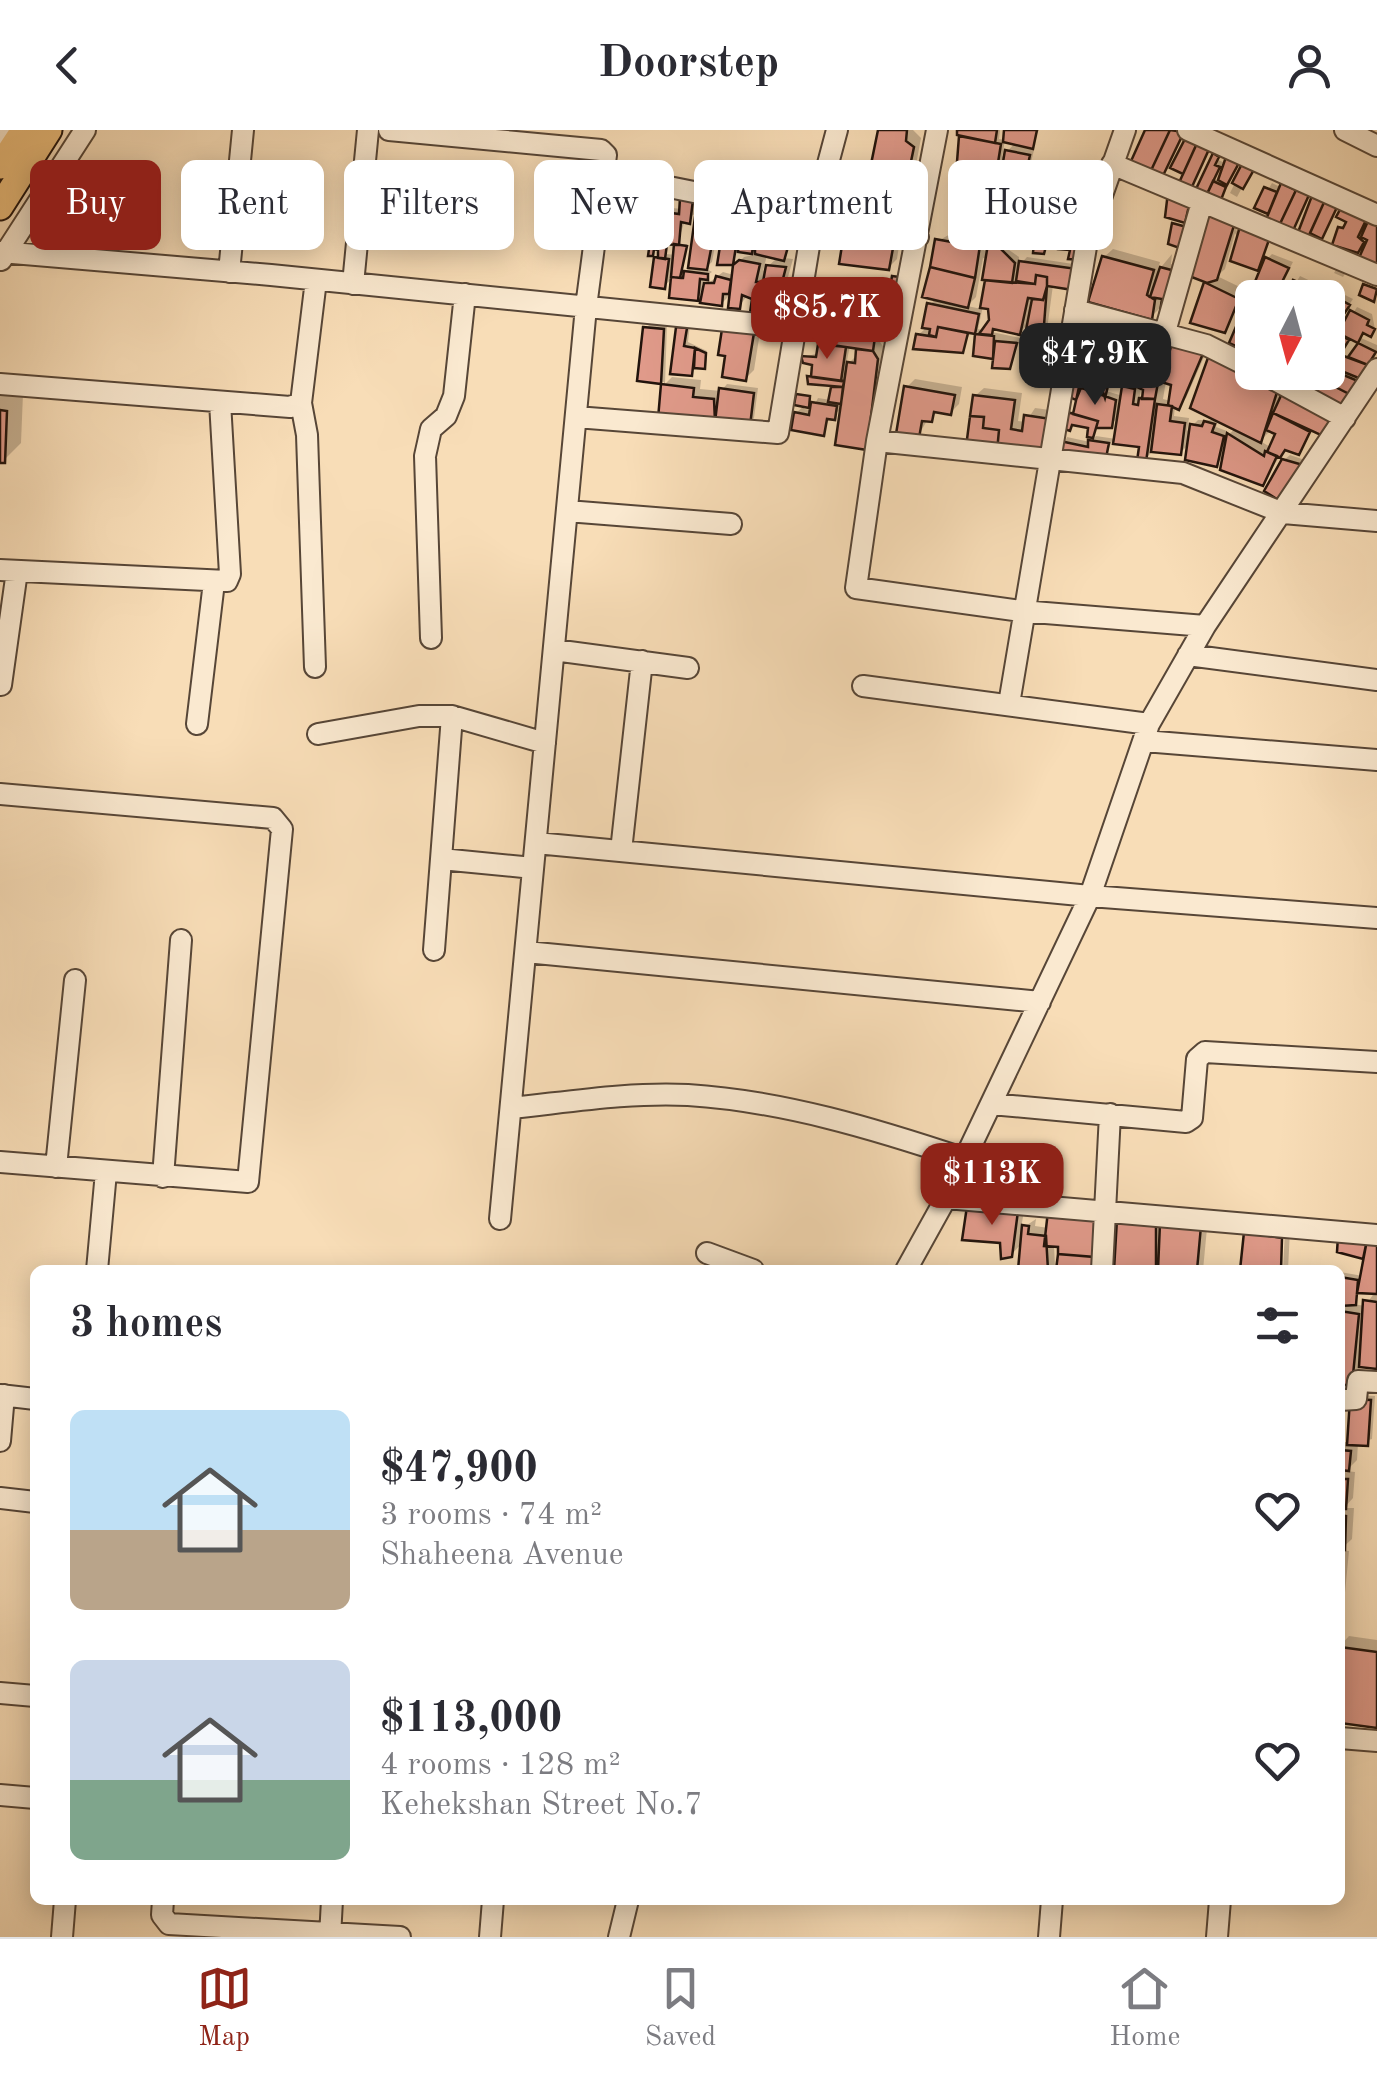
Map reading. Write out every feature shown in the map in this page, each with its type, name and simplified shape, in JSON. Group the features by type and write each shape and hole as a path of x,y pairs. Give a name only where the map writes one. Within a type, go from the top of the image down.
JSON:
{"main road":[{"path":"0,166 24,130"},
{"path":"0,207 49,130"}],"street":[{"path":"85,130 2,256 229,272 797,328"},
{"path":"229,272 242,130"},
{"path":"353,284 368,130"},
{"path":"389,130 601,150 605,160"},
{"path":"829,160 837,130"},
{"path":"928,184 938,130"},
{"path":"1113,161 1125,130"},
{"path":"1188,130 1377,215"},
{"path":"1346,130 1377,146"},
{"path":"1113,164 1377,275"},
{"path":"1165,332 1202,202"},
{"path":"500,1219 594,250"},
{"path":"576,418 778,433 809,250"},
{"path":"916,250 877,441 856,588 1022,611 1205,626"},
{"path":"1009,704 1085,250"},
{"path":"315,666 307,435 301,403 316,280"},
{"path":"431,638 425,456 430,430 446,416 454,396 465,294"},
{"path":"1074,310 1165,332 1235,360"},
{"path":"909,1265 946,1198 1090,896 1146,732 1205,626 1377,369"},
{"path":"0,384 290,407 301,403"},
{"path":"1293,390 1345,418"},
{"path":"2,685 8,570 227,582 230,574 220,402"},
{"path":"877,441 1183,473 1283,513 1377,521"},
{"path":"567,511 732,524"},
{"path":"197,724 214,582"},
{"path":"554,650 688,668"},
{"path":"1188,655 1377,680"},
{"path":"621,851 642,662"},
{"path":"864,686 1009,704 1146,732 1377,760"},
{"path":"318,734 419,716 452,716 545,742"},
{"path":"434,950 452,716"},
{"path":"0,794 273,818 281,822 252,1175 240,1184 0,1162"},
{"path":"536,843 1090,896 1377,918"},
{"path":"441,860 533,868"},
{"path":"163,1177 180,940"},
{"path":"526,952 1040,1002"},
{"path":"56,1168 75,980"},
{"path":"991,1104 1190,1121 1197,1059 1205,1052 1377,1062"},
{"path":"511,1108 626,1096 741,1100 850,1123 965,1159"},
{"path":"1102,1265 1110,1114"},
{"path":"97,1265 106,1172"},
{"path":"946,1198 1377,1235"},
{"path":"707,1253 739,1265"},
{"path":"1345,1400 1356,1399 1358,1380 1377,1382"},
{"path":"0,1441 2,1395 30,1398"},
{"path":"0,1498 30,1501"},
{"path":"0,1693 30,1696"},
{"path":"1345,1738 1377,1741"},
{"path":"0,1794 30,1797"},
{"path":"62,1937 65,1905"},
{"path":"330,1935 332,1905"},
{"path":"490,1937 493,1905"},
{"path":"619,1937 627,1905"},
{"path":"1049,1937 1052,1905"},
{"path":"1217,1937 1220,1905"},
{"path":"164,1910 195,1931 400,1937"}],"building":[{"path":"878,130 907,130 906,141 914,147 911,160 872,160"},
{"path":"957,130 997,130 995,143 957,135"},
{"path":"1004,130 1037,130 1033,149 1003,142"},
{"path":"1145,130 1170,130 1147,179 1127,170"},
{"path":"1170,130 1184,132 1159,184 1147,179"},
{"path":"1187,135 1198,141 1183,174 1170,168"},
{"path":"959,136 1001,144 998,160 957,160"},
{"path":"1198,141 1210,147 1191,189 1178,185"},
{"path":"1005,150 1030,155 1029,160 1003,160"},
{"path":"1213,153 1219,157 1215,165 1220,167 1207,194 1196,189"},
{"path":"1227,154 1240,161 1227,185 1218,180"},
{"path":"1244,160 1256,166 1243,189 1232,183"},
{"path":"1213,181 1226,187 1219,205 1207,194"},
{"path":"1281,183 1296,190 1278,228 1265,222"},
{"path":"1264,187 1277,192 1268,214 1254,208"},
{"path":"1296,190 1309,195 1292,233 1278,228"},
{"path":"1168,192 1202,202 1195,212 1188,210 1185,223 1165,217"},
{"path":"1313,193 1326,198 1307,240 1297,235"},
{"path":"680,198 693,200 690,224 681,222 679,245 674,245 674,213 679,214"},
{"path":"1326,198 1339,203 1322,239 1310,233"},
{"path":"1342,206 1367,218 1358,237 1364,242 1358,253 1332,245 1338,227 1343,228 1346,222 1336,217"},
{"path":"1208,209 1235,222 1217,280 1207,283 1189,276"},
{"path":"1368,221 1377,225 1377,269 1358,260 1367,240 1361,237"},
{"path":"1172,223 1194,229 1188,251 1168,244"},
{"path":"1241,223 1271,234 1258,271 1230,261"},
{"path":"694,224 694,250 711,250 707,270 688,268"},
{"path":"935,239 948,241 948,250 979,250 975,278 930,267"},
{"path":"674,244 687,246 680,278 671,277"},
{"path":"658,250 666,250 665,259 658,258"},
{"path":"719,250 735,250 733,265 717,265"},
{"path":"755,250 787,250 784,261 755,254"},
{"path":"841,250 893,250 889,270 839,264"},
{"path":"987,250 1002,250 1015,263 1012,283 982,280"},
{"path":"1070,250 1085,250 1083,260 1068,259"},
{"path":"1102,256 1154,270 1147,295 1155,300 1152,320 1088,302"},
{"path":"654,257 669,259 665,289 650,287"},
{"path":"1265,257 1289,268 1283,280 1256,280"},
{"path":"739,260 760,264 756,282 763,282 766,265 786,267 776,306 770,306 768,315 750,313 752,299 742,295 740,309 728,308 733,265"},
{"path":"1019,261 1077,269 1073,290 1047,286 1047,277 1036,275 1035,284 1016,281"},
{"path":"930,267 975,278 968,308 922,297"},
{"path":"1160,267 1179,272 1168,315 1160,312 1162,299 1150,297"},
{"path":"684,271 708,274 708,280 700,279 698,301 669,298 671,277 683,278"},
{"path":"1036,275 1047,277 1047,286 1043,300 1028,298 1020,335 993,329 992,335 979,334 989,320 988,309 980,308 985,280 1035,284"},
{"path":"716,276 731,280 722,306 700,303 704,283 714,283"},
{"path":"892,276 907,278 900,314 886,312"},
{"path":"1204,282 1235,297 1235,309 1225,333 1190,323"},
{"path":"1363,284 1377,289 1374,302 1359,295"},
{"path":"1047,286 1043,338 1025,335 1032,299 1043,300"},
{"path":"836,288 888,296 886,314 833,305"},
{"path":"784,292 802,294 799,317 781,315"},
{"path":"927,303 979,314 975,334 938,327 936,337 929,335 930,329 922,328"},
{"path":"830,309 878,316 873,351 825,344"},
{"path":"1350,310 1369,320 1367,325 1375,329 1371,337 1363,333 1358,343 1345,336 1345,320"},
{"path":"1115,324 1126,327 1120,353 1114,351 1112,381 1102,378"},
{"path":"643,327 664,329 661,384 637,381"},
{"path":"676,327 687,328 684,346 695,348 692,376 670,374"},
{"path":"938,327 968,333 963,353 913,349 916,334 936,337"},
{"path":"1084,328 1111,336 1105,366 1078,359"},
{"path":"722,329 754,333 746,381 722,377 725,356 718,355"},
{"path":"1145,331 1173,338 1170,350 1164,350 1155,399 1142,399 1143,390 1137,387"},
{"path":"975,334 994,336 993,359 973,356"},
{"path":"1173,338 1205,349 1179,410 1168,405 1171,385 1161,382 1163,374 1158,374 1164,350 1170,350"},
{"path":"995,341 1017,343 1010,369 992,368"},
{"path":"1358,343 1376,352 1368,365 1348,357"},
{"path":"818,344 846,347 841,381 811,377 812,365 803,363 801,356 816,357"},
{"path":"1135,344 1139,344 1130,385 1121,383 1126,352 1133,353"},
{"path":"695,348 706,353 705,369 694,368"},
{"path":"856,349 873,351 878,359 867,450 835,445 847,362 855,363"},
{"path":"1210,352 1235,366 1235,390 1278,390 1261,443 1190,408"},
{"path":"1345,356 1368,365 1361,379 1345,372"},
{"path":"1074,375 1109,382 1105,398 1103,392 1082,385 1076,400 1070,397"},
{"path":"807,376 844,381 843,387 808,384"},
{"path":"1345,376 1358,381 1349,394 1341,390 1345,390"},
{"path":"661,384 694,388 693,397 714,399 715,422 658,419"},
{"path":"904,386 955,395 951,415 934,412 932,422 922,421 919,438 896,434"},
{"path":"1122,386 1135,389 1133,404 1138,405 1139,398 1155,399 1146,462 1137,461 1139,447 1113,444"},
{"path":"831,387 843,387 841,404 828,402"},
{"path":"1079,387 1116,400 1112,428 1096,428 1098,421 1073,414"},
{"path":"719,388 754,393 750,426 715,422"},
{"path":"1286,390 1336,417 1325,437 1273,413"},
{"path":"1341,390 1349,394 1340,408 1309,391"},
{"path":"796,394 810,396 809,408 794,405"},
{"path":"973,395 1015,400 1011,429 1022,431 1024,415 1051,419 1048,459 997,451 999,430 983,428 984,417 970,416"},
{"path":"811,402 837,406 835,420 827,419 824,436 791,430 794,412 809,415"},
{"path":"1157,404 1172,406 1170,421 1185,423 1181,455 1151,452"},
{"path":"0,410 7,411 5,463 0,463"},
{"path":"1067,412 1098,421 1093,438 1087,437 1088,428 1072,425 1070,431 1064,429"},
{"path":"1273,413 1310,432 1299,455 1285,450 1280,458 1267,452 1275,434 1266,430"},
{"path":"970,416 984,417 983,428 999,430 997,451 966,447"},
{"path":"1204,421 1215,424 1212,432 1224,436 1217,467 1185,460 1190,424 1202,426"},
{"path":"1227,433 1264,456 1265,451 1277,456 1263,486 1220,470"},
{"path":"1088,440 1109,443 1105,463 1055,460 1060,441 1088,447"},
{"path":"1282,459 1303,465 1280,501 1264,491"},
{"path":"967,1206 1018,1211 1012,1257 1001,1259 1000,1243 962,1240"},
{"path":"1048,1211 1096,1217 1094,1257 1058,1254 1058,1247 1044,1246"},
{"path":"1117,1219 1156,1223 1156,1265 1114,1265"},
{"path":"1160,1223 1201,1226 1197,1265 1158,1265"},
{"path":"1022,1225 1029,1226 1028,1234 1046,1236 1048,1265 1018,1265"},
{"path":"1244,1232 1282,1238 1281,1265 1241,1265"},
{"path":"1338,1236 1367,1240 1363,1259 1337,1252"},
{"path":"1367,1240 1377,1240 1377,1294 1357,1293"},
{"path":"1058,1254 1094,1257 1093,1265 1057,1265"},
{"path":"1345,1278 1358,1280 1356,1305 1345,1306"},
{"path":"1363,1300 1377,1302 1377,1369 1359,1367"},
{"path":"1345,1312 1359,1314 1352,1385 1345,1385"},
{"path":"1350,1399 1371,1400 1368,1446 1347,1445"},
{"path":"1345,1450 1351,1451 1349,1471 1345,1471"},
{"path":"1345,1648 1377,1652 1377,1728 1345,1724"}]}
